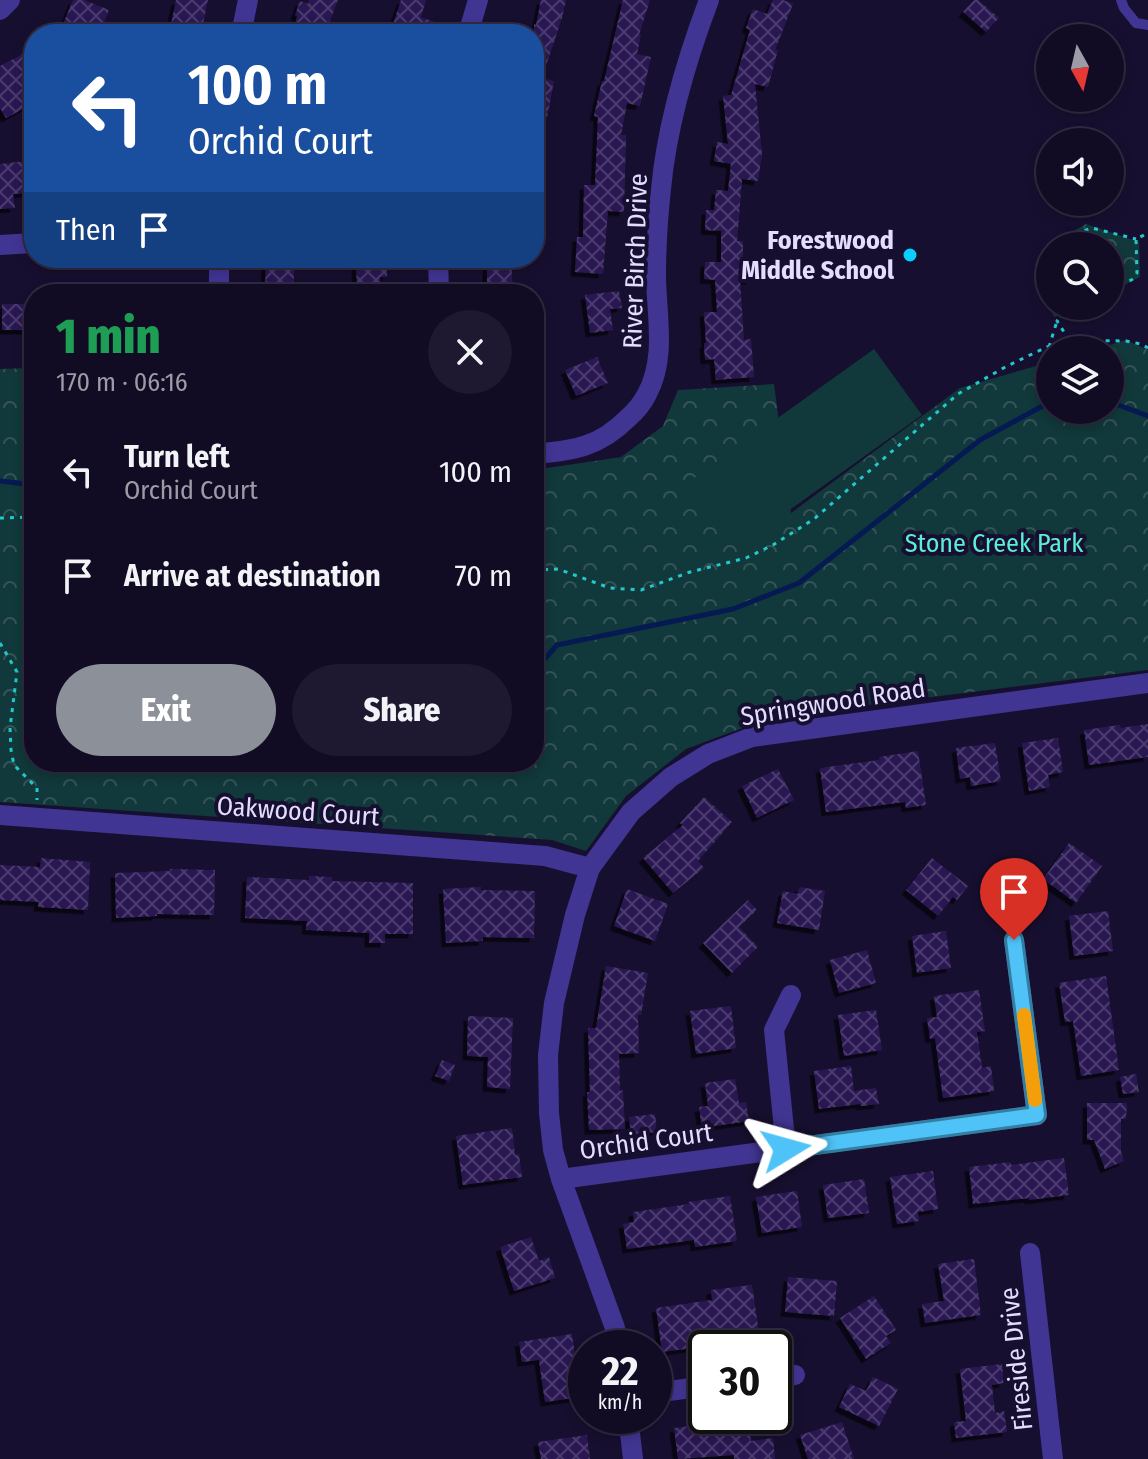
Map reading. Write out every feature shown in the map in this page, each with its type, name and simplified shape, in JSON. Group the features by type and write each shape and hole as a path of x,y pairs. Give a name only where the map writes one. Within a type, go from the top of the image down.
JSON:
{"street":[{"path":"0,10 10,0"},
{"path":"243,24 248,0"},
{"path":"471,24 478,0"},
{"name":"River Birch Drive","path":"544,453 593,444 617,430 649,392 660,340 656,274 660,190 667,138 692,44 709,0"},
{"path":"0,245 24,244"},
{"name":"Springwood Road","path":"615,1330 553,1150 548,1055 554,1003 590,868 631,812 671,777 708,754 752,737 1148,683"},
{"name":"Oakwood Court","path":"0,815 545,856 590,868"},
{"name":"Orchid Court","path":"561,1179 1037,1115 1014,940"},
{"path":"786,1149 774,1030 791,995"},
{"name":"Fireside Drive","path":"1030,1253 1053,1459"},
{"path":"630,1434 633,1459"}],"lane":[{"path":"1121,0 1136,23 1148,25"}],"path":[{"path":"1080,232 1092,228 1108,232"},
{"path":"1124,236 1136,239 1148,233"},
{"path":"1124,282 1131,281 1137,273 1136,239"},
{"path":"1057,321 1066,336"},
{"path":"1052,336 1057,321"},
{"path":"1124,341 1148,348"},
{"path":"544,570 558,569 610,588 641,590 690,572 746,558 814,519 958,394 1036,353"},
{"path":"0,518 24,517"},
{"path":"0,643 17,672 10,728 14,765 37,788 37,804"}],"green space":[{"path":"1086,224 1110,232 1072,232"},
{"path":"1124,237 1139,242 1140,277 1124,285"},
{"name":"Stone Creek Park","path":"1124,341 1148,350 1148,670 772,717 686,749 626,796 586,851 552,840 0,802 0,369 24,368 24,772 544,772 544,469 621,457 663,426 678,390 774,384 791,513 960,388 1036,366 1036,424 1124,424"},
{"path":"874,349 922,415 738,547 690,481"}],"building":[{"path":"73,0 84,0 109,10 103,24 63,24"},
{"path":"176,0 208,0 203,24 171,24"},
{"path":"309,0 338,0 329,24 295,24 300,1 308,4"},
{"path":"401,0 426,0 421,17 435,22 434,24 393,24"},
{"path":"541,0 566,0 544,72 544,24 536,24"},
{"path":"623,0 650,0 639,35 637,54 651,57 640,106 627,103 621,135 626,135 624,212 608,211 603,274 575,272 577,237 583,237 584,185 595,185 598,117 594,116"},
{"path":"773,0 793,4 775,50 778,50 768,87 755,84 762,154 758,181 742,179 737,241 743,241 743,260 751,260 751,280 740,280 744,340 751,339 754,377 716,380 714,359 705,360 704,343 704,312 717,312 715,280 704,279 705,262 721,262 721,231 705,230 706,210 714,210 716,190 728,191 731,164 714,161 717,142 728,144 723,96 731,95 753,9 767,14"},
{"path":"974,0 999,18 986,32 963,12"},
{"path":"24,53 24,108 6,118 0,108 0,66"},
{"path":"544,78 554,81 547,118 544,118"},
{"path":"24,161 24,193 13,194 15,208 0,209 0,164"},
{"path":"266,268 294,268 294,284 265,284"},
{"path":"356,268 387,268 387,277 380,277 381,284 357,284"},
{"path":"487,268 512,268 512,284 487,284"},
{"path":"619,291 622,308 610,309 613,330 590,333 585,295"},
{"path":"2,304 24,304 24,330 2,330"},
{"path":"597,357 608,383 576,396 565,370"},
{"path":"1148,724 1148,757 1089,765 1084,730"},
{"path":"1058,738 1063,772 1048,775 1050,787 1029,791 1022,743"},
{"path":"995,743 1001,781 971,786 970,777 960,779 956,748"},
{"path":"918,751 926,805 906,808 905,802 826,812 820,768"},
{"path":"778,769 794,800 757,818 742,786"},
{"path":"704,797 732,822 698,861 704,868 673,893 643,858 683,825 680,823"},
{"path":"1069,843 1102,866 1076,903 1043,879"},
{"path":"41,858 90,862 88,910 38,907 39,902 0,900 0,865 40,867"},
{"path":"932,858 968,886 957,900 953,897 938,916 906,890"},
{"path":"215,870 214,915 157,914 116,918 115,873"},
{"path":"309,876 332,877 332,881 413,883 413,934 385,934 385,943 369,943 369,933 306,930 307,921 245,918 247,877 309,880"},
{"path":"481,887 481,890 535,891 534,938 483,937 483,941 446,943 443,889"},
{"path":"799,887 825,891 819,930 777,923 783,891 798,894"},
{"path":"627,889 668,904 655,941 614,926"},
{"path":"748,900 757,910 739,927 758,947 732,973 703,943"},
{"path":"1108,911 1113,951 1074,956 1069,916"},
{"path":"946,931 951,968 917,973 912,936"},
{"path":"867,950 876,983 839,993 830,960"},
{"path":"606,966 648,973 641,1015 638,1015 639,1053 619,1054 625,1129 589,1130 588,1028 596,1028"},
{"path":"1106,976 1119,1070 1081,1076 1073,1021 1065,1022 1059,983"},
{"path":"979,990 985,1031 977,1032 982,1068 991,1066 994,1091 943,1098 935,1038 930,1039 927,1018 937,1017 934,996"},
{"path":"731,1006 736,1048 696,1054 690,1011"},
{"path":"876,1010 882,1050 844,1056 838,1015"},
{"path":"468,1016 513,1018 510,1089 487,1087 488,1057 467,1056"},
{"path":"442,1060 455,1065 449,1081 435,1076"},
{"path":"851,1066 854,1091 876,1088 879,1104 819,1109 814,1071"},
{"path":"1136,1074 1139,1092 1123,1094 1120,1077"},
{"path":"735,1079 739,1103 746,1102 749,1121 702,1128 699,1107 708,1106 705,1083"},
{"path":"1087,1103 1127,1103 1126,1119 1121,1119 1124,1161 1105,1169 1094,1140 1087,1140"},
{"path":"655,1114 657,1132 631,1135 629,1117"},
{"path":"512,1128 515,1155 519,1154 522,1177 463,1185 456,1136"},
{"path":"1064,1158 1069,1195 973,1204 969,1167"},
{"path":"933,1171 938,1209 918,1212 919,1221 897,1224 890,1177"},
{"path":"864,1179 869,1213 828,1218 823,1185"},
{"path":"797,1191 802,1227 762,1233 756,1197"},
{"path":"730,1196 737,1241 695,1247 694,1240 627,1249 623,1224 634,1222 633,1212"},
{"path":"531,1237 539,1261 549,1257 555,1278 514,1291 500,1247"},
{"path":"974,1259 981,1315 925,1323 922,1304 944,1301 938,1264"},
{"path":"788,1277 837,1281 834,1316 785,1312"},
{"path":"752,1285 759,1330 688,1330 688,1349 672,1351 672,1330 659,1330 656,1308 712,1300 711,1290"},
{"path":"874,1296 896,1330 886,1336 891,1343 866,1359 840,1318"},
{"path":"568,1335 568,1399 545,1402 539,1360 522,1362 519,1342"},
{"path":"1002,1364 1004,1383 992,1385 995,1413 1004,1411 1007,1432 956,1438 954,1422 966,1421 960,1369"},
{"path":"873,1377 898,1389 879,1426 839,1407 850,1384 866,1391"},
{"path":"842,1422 854,1459 808,1459 800,1435"},
{"path":"688,1426 688,1434 750,1434 751,1441 773,1438 775,1459 734,1459 734,1455 678,1459 674,1428"},
{"path":"587,1435 590,1459 541,1459 538,1442"}],"waterway":[{"path":"1124,407 1148,416"},
{"path":"544,660 557,645 733,609 799,583 980,440 1036,410"},
{"path":"0,481 24,484"}],"slow traffic":[{"path":"1024,1015 1035,1100"}],"place":[{"name":"Forestwood Middle School","path":"910,255"}],"route":[{"path":"786,1149 1037,1115 1014,940"}]}
